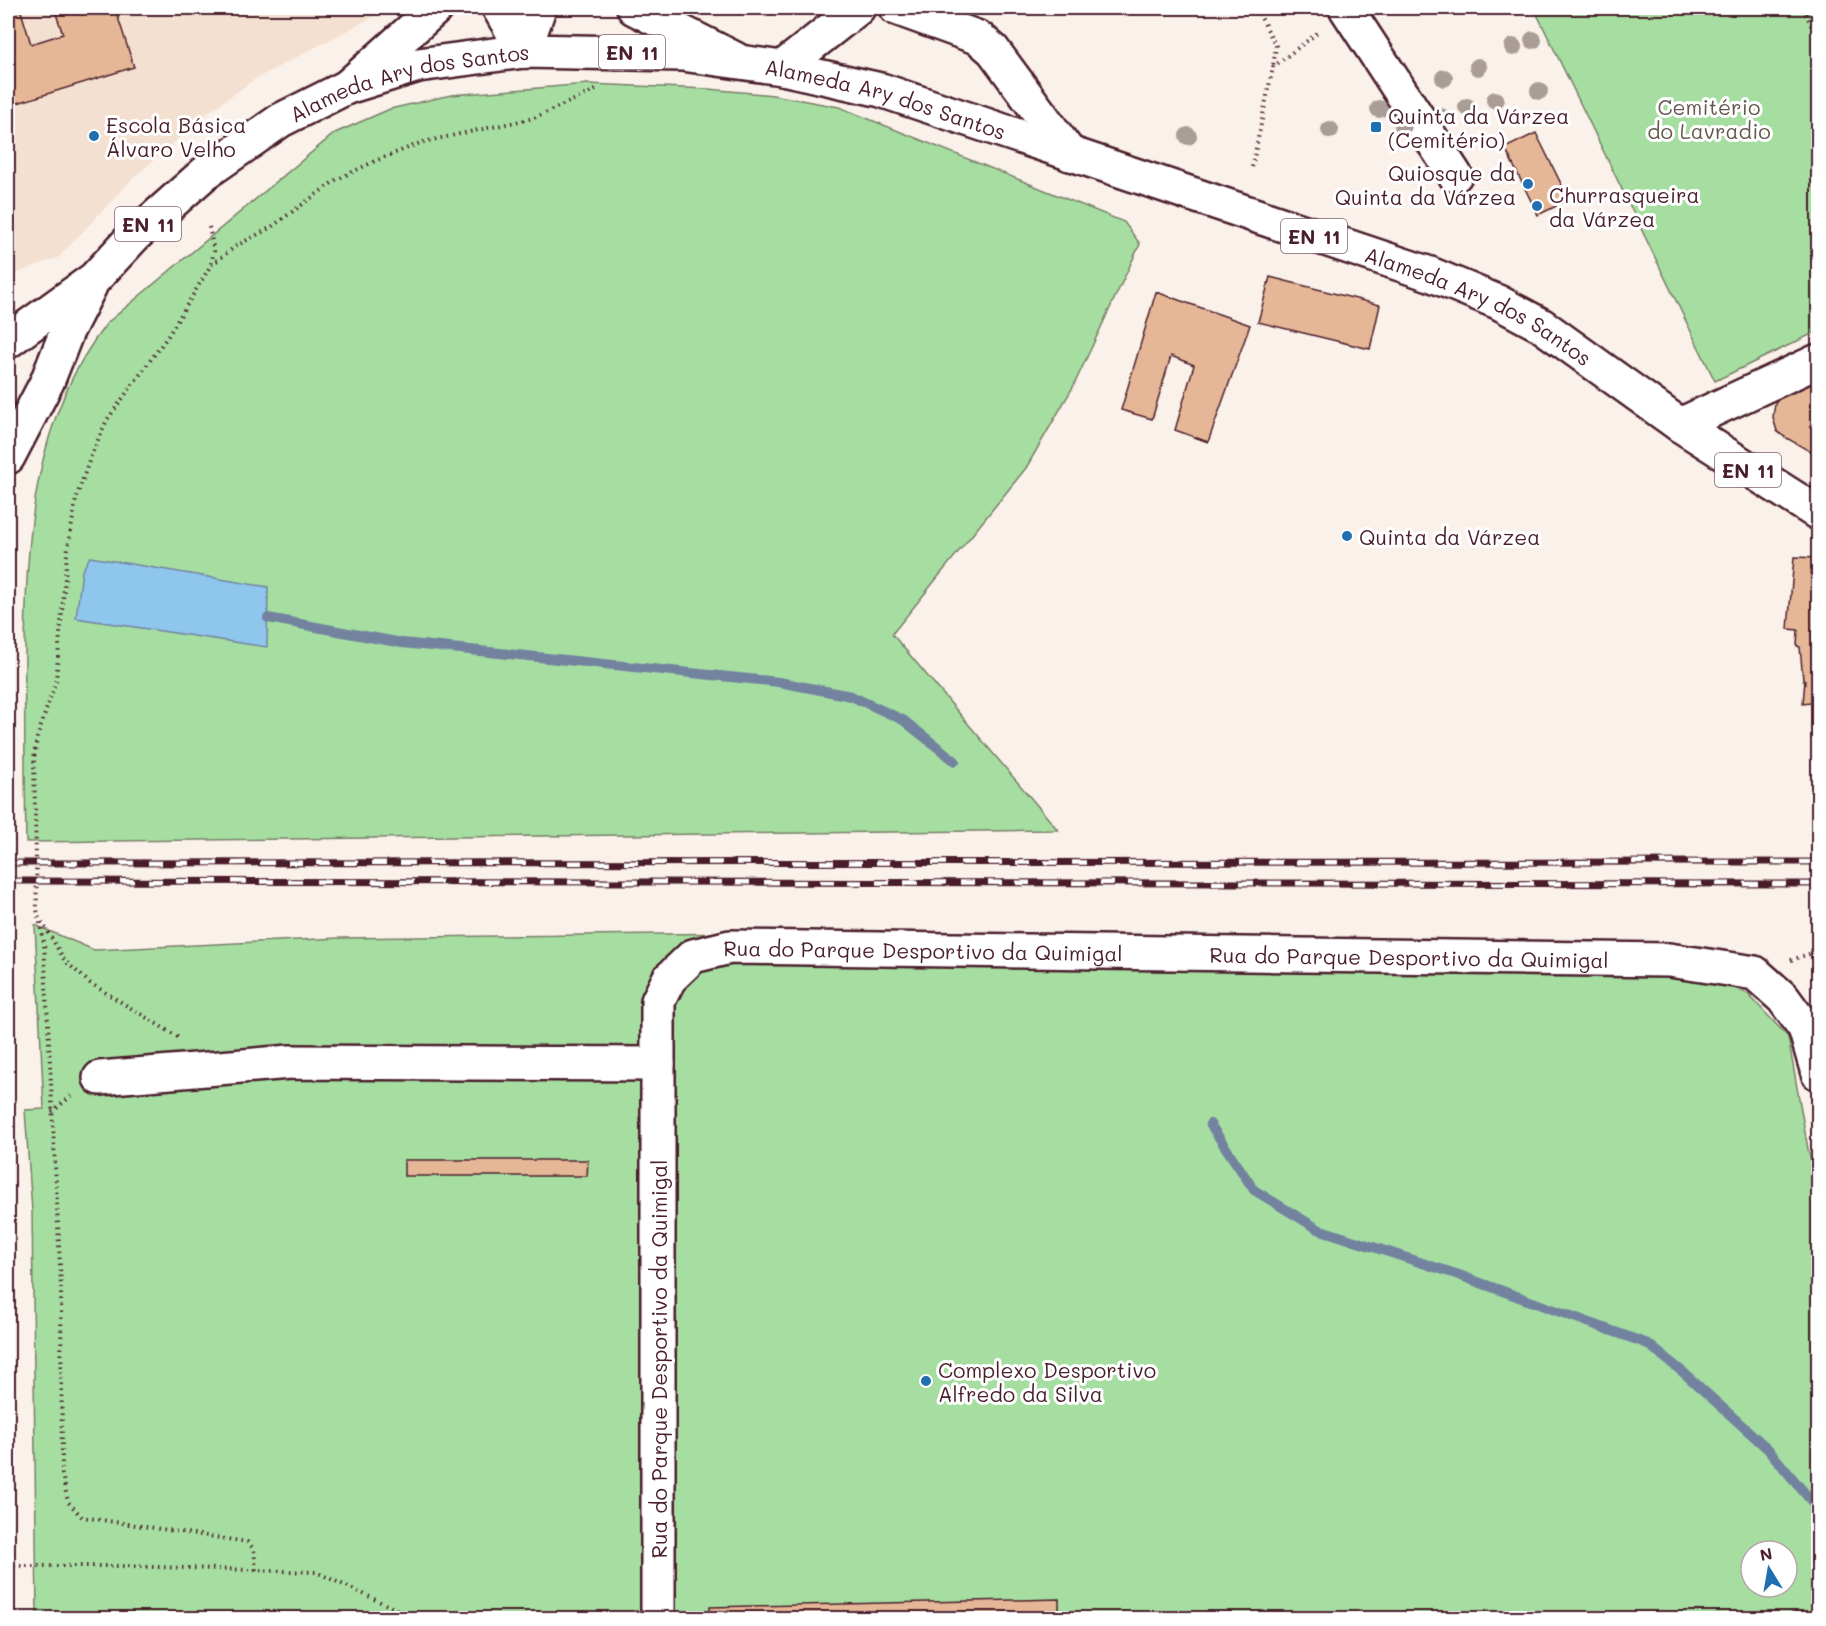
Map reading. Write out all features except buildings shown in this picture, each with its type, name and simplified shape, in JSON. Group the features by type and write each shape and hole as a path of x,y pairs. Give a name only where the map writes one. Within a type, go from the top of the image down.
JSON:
{"street":[{"path":"347,87 436,8"},
{"path":"499,8 524,51"},
{"path":"524,51 539,8"},
{"path":"634,8 739,62"},
{"path":"782,68 858,8"},
{"path":"896,8 979,38 993,50 1070,154"},
{"path":"1347,9 1455,175"},
{"name":"Alameda Ary dos Santos","path":"8,341 94,279 134,236 205,173 281,120 347,87 418,65 524,51 670,53 782,68 881,90 1430,274 1498,302 1541,325 1680,425"},
{"name":"Alameda Ary dos Santos","path":"8,457 94,279"},
{"path":"1680,425 1818,361"},
{"name":"EN 11","path":"1680,425 1818,513"},
{"name":"Rua do Parque Desportivo da Quimigal","path":"658,1618 658,1001 669,979 693,956 730,947 1669,960 1755,973 1783,998 1805,1028 1818,1073"},
{"path":"100,1078 290,1062 658,1064"}],"path":[{"path":"1252,167 1276,46 1256,8"},
{"path":"1803,8 1818,40"},
{"path":"1273,67 1347,9"},
{"path":"211,264 236,246 270,228 336,180 375,161 423,142 534,118 560,109 607,84"},
{"path":"209,227 214,251 211,264 168,336 107,420 90,458 76,499 67,555 59,662 37,738 34,759 37,910 44,942 61,1286 62,1474 68,1503 82,1517 247,1542 254,1550 256,1570"},
{"path":"40,919 65,961 90,983 194,1045 226,1067"},
{"path":"8,1566 122,1566 316,1572 415,1618"}],"shaded area":[{"name":"Escola Básica Álvaro Velho","path":"8,8 390,8 255,79 210,111 133,178 59,257 20,272 8,273"}],"green space":[{"name":"Cemitério do Lavradio","path":"1534,8 1818,8 1818,331 1715,381"},
{"path":"588,84 708,89 773,95 839,107 1124,222 1140,244 1073,387 1026,468 892,634 1058,830 26,842 26,612 28,568 38,482 48,440 63,399 82,360 107,323 335,133 390,109 451,95"},
{"name":"Complexo Desportivo Alfredo da Silva","path":"35,925 94,950 340,938 744,933 743,964 1695,970 1748,994 1788,1037 1808,1149 1818,1188 1818,1618 37,1618 32,1211 25,1110 44,1109"}],"water":[{"path":"90,557 268,587 267,647 76,618 82,571"}],"waterway":[{"path":"268,618 402,643 779,682 851,696 903,720 955,761"},
{"path":"1210,1124 1254,1190 1318,1229 1456,1274 1648,1344 1684,1373 1768,1449 1818,1509"}],"railway":[{"path":"8,863 1818,862"},
{"path":"8,881 1818,884"}],"place":[{"name":"Quinta da Várzea (Cemitério)","path":"1376,127"},
{"name":"Escola Básica Álvaro Velho","path":"94,136"},
{"name":"Quiosque da Quinta da Várzea","path":"1528,184"},
{"name":"Churrasqueira da Várzea","path":"1537,206"},
{"name":"Quinta da Várzea","path":"1347,536"},
{"name":"Complexo Desportivo Alfredo da Silva","path":"926,1381"}]}
